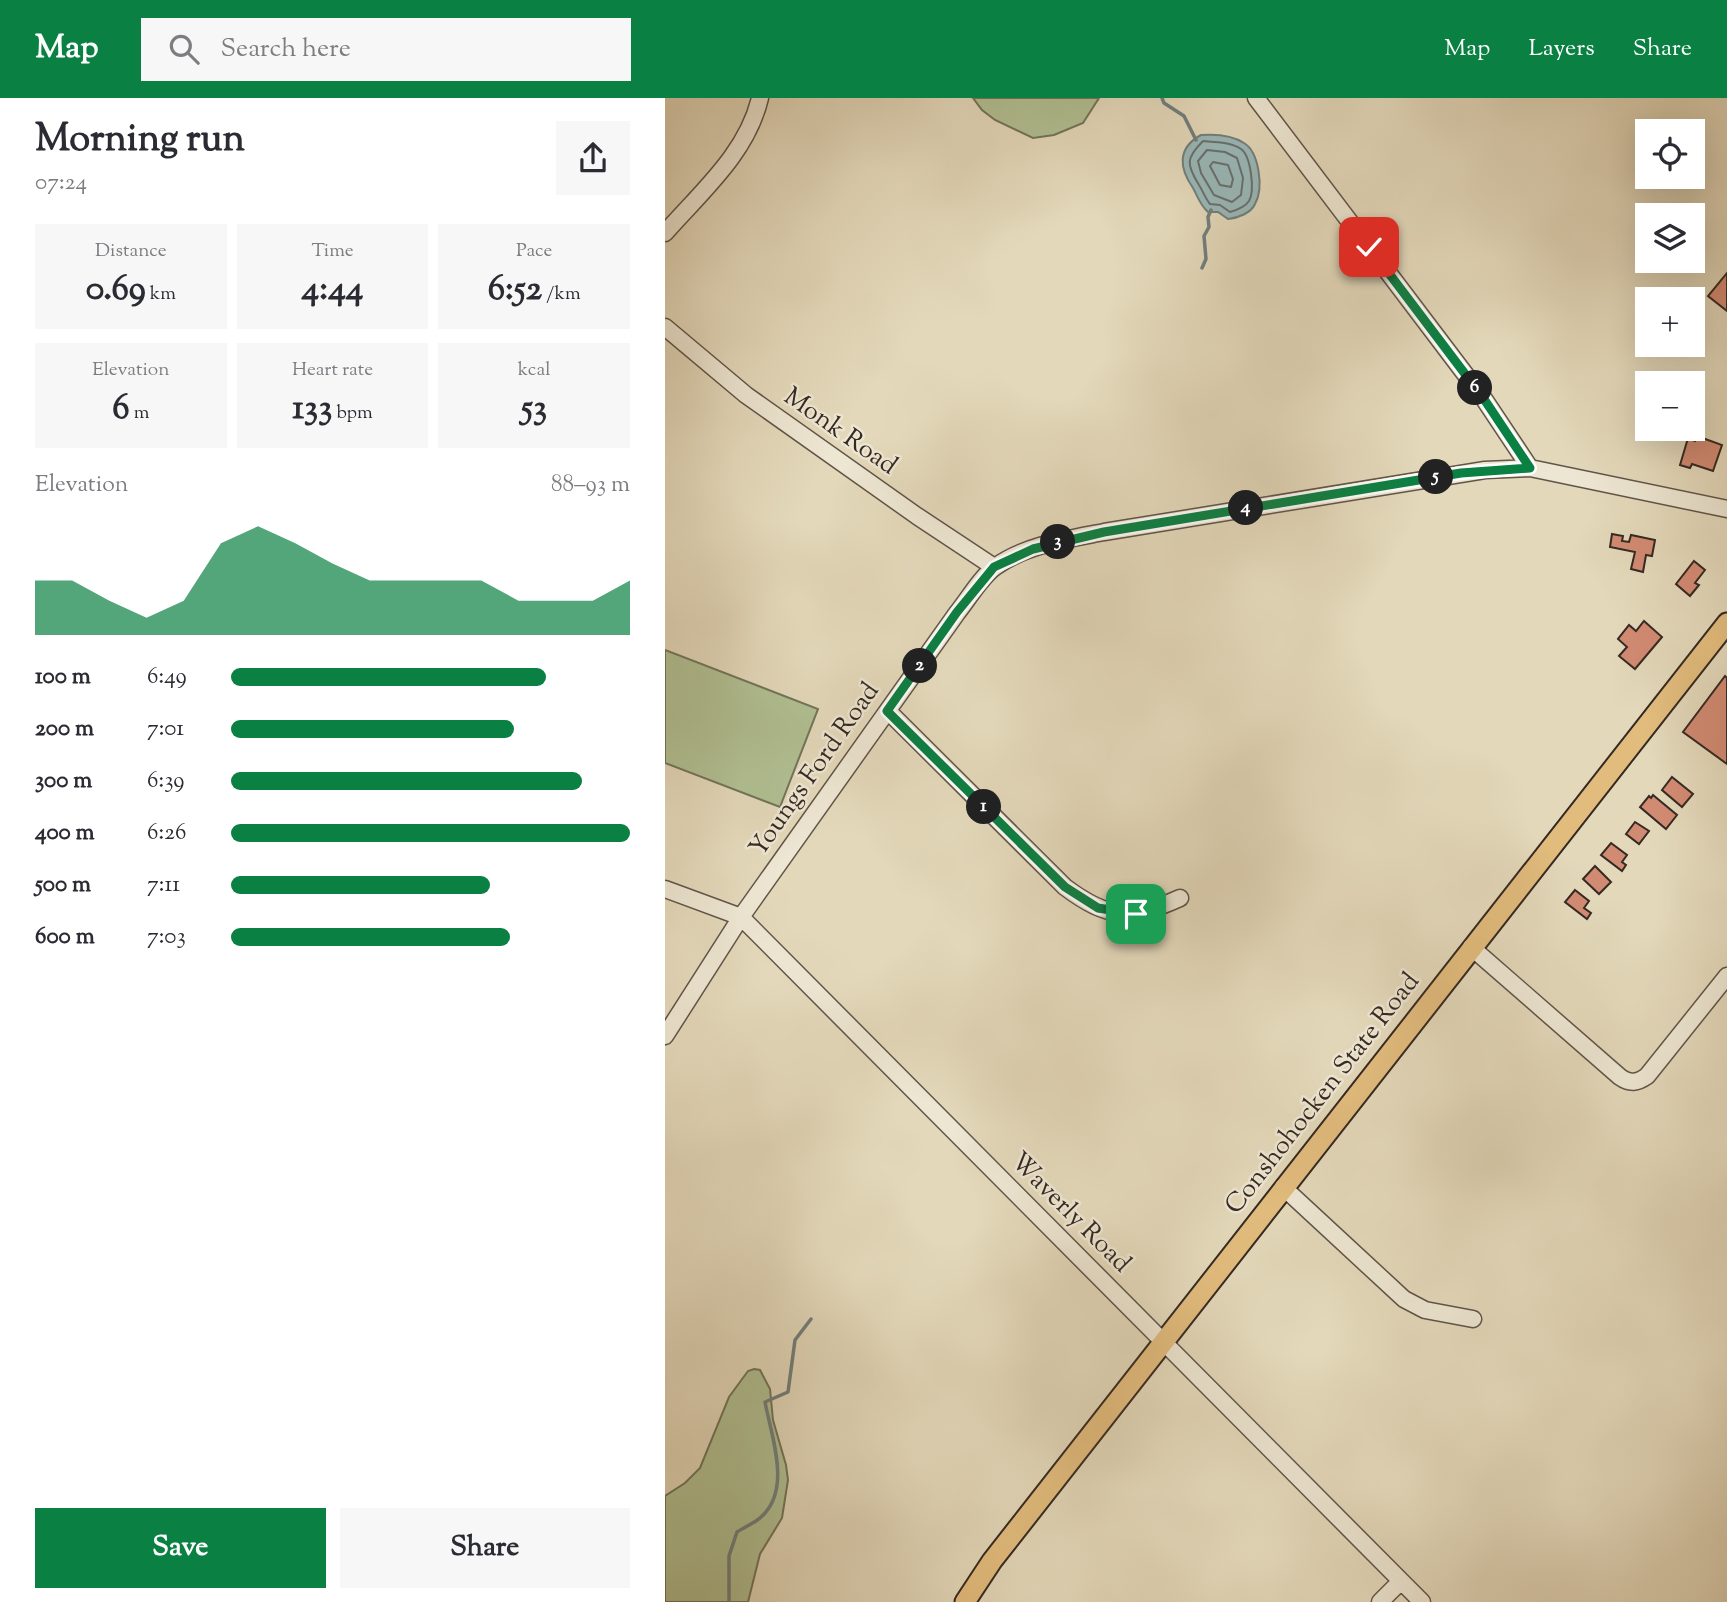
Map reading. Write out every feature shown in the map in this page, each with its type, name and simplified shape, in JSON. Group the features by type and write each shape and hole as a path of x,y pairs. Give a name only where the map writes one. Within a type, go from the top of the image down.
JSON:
{"main road":[{"name":"Conshohocken State Road","path":"965,1602 992,1561 1471,947 1723,635"}],"street":[{"path":"665,233 735,155 752,126 760,98"},
{"path":"1256,98 1484,399 1530,468"},
{"name":"Monk Road","path":"665,327 746,395 994,567"},
{"name":"Youngs Ford Road","path":"665,1036 741,917 957,612 994,567 1033,549 1104,532 1461,473 1530,468 1727,509"},
{"path":"887,711 1065,887 1078,896 1098,908 1127,914 1155,909 1180,898"},
{"name":"Waverly Road","path":"665,889 741,917 1422,1602"},
{"path":"1471,947 1620,1077 1630,1082 1647,1076 1727,976"},
{"path":"1283,1187 1404,1299 1425,1310 1473,1319"},
{"path":"1380,1602 1401,1581"}],"green space":[{"path":"973,98 1099,98 1083,123 1054,135 1033,138 995,120 982,110"},
{"path":"665,650 818,709 780,807 665,763"},
{"path":"760,1370 770,1389 773,1420 786,1465 788,1480 782,1518 760,1554 748,1602 665,1602 665,1496 685,1483 700,1468 729,1397 748,1371"}],"water":[{"path":"1201,135 1234,138 1244,143 1253,154 1259,171 1259,189 1251,210 1228,219 1218,212 1208,212 1201,204 1188,181 1183,159 1188,146"}],"building":[{"path":"1727,273 1727,311 1708,296"},
{"path":"1705,439 1722,445 1713,471 1692,464 1690,468 1680,465 1687,441 1705,441"},
{"path":"1612,534 1623,536 1622,541 1629,542 1631,535 1655,540 1652,556 1646,555 1643,572 1631,569 1635,552 1610,547"},
{"path":"1694,561 1705,570 1695,583 1699,585 1690,596 1676,584"},
{"path":"1644,621 1662,637 1635,669 1619,656 1627,647 1618,639 1629,625 1636,631"},
{"path":"1725,676 1727,678 1727,764 1683,732"},
{"path":"1672,777 1693,794 1682,807 1662,790"},
{"path":"1653,795 1677,815 1666,829 1640,807"},
{"path":"1635,822 1649,831 1639,844 1626,834"},
{"path":"1611,843 1627,855 1622,862 1626,865 1622,871 1601,855"},
{"path":"1595,866 1611,882 1599,894 1583,879"},
{"path":"1575,890 1589,901 1584,908 1591,913 1587,919 1565,902"}],"waterway":[{"path":"1162,98 1164,103 1184,116 1196,140"},
{"path":"1202,268 1206,259 1204,236 1209,227 1208,217 1211,210"},
{"path":"729,1602 729,1556 737,1532 768,1510 777,1482 775,1449 765,1402 788,1392 795,1340 811,1319"}],"route":[{"path":"1136,914 1098,908 1065,887 887,711 957,612 994,567 1033,549 1104,532 1461,473 1530,468 1484,399 1369,247"}]}
